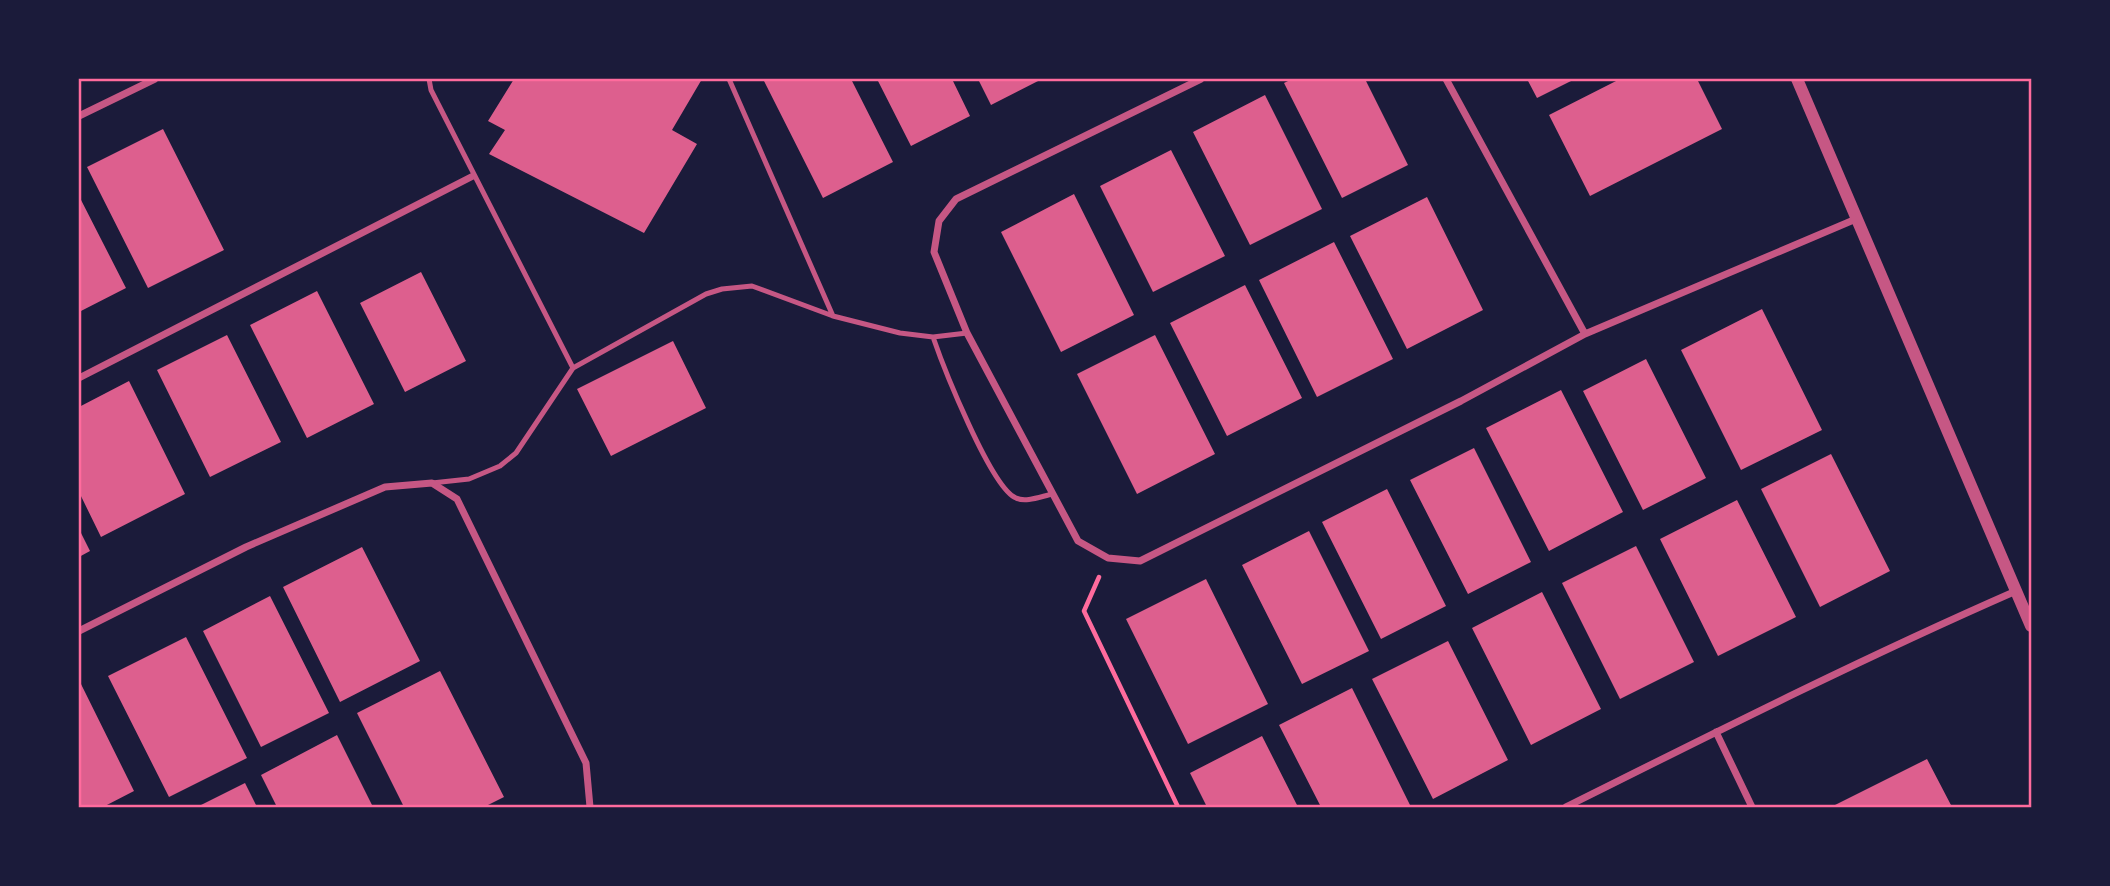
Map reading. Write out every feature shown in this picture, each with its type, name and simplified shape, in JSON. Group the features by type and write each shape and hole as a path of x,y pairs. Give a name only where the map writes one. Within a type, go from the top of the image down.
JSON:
{"street":[{"path":"79,116 155,79"},
{"path":"1201,79 956,200 939,221 934,252 967,333 1078,541 1108,558 1140,561 1448,407 1585,334 1856,219"},
{"path":"1446,79 1585,334"},
{"path":"1797,79 2031,626"},
{"path":"79,378 473,176"},
{"path":"79,631 246,547 386,487 432,483 457,499 586,762 590,807"},
{"path":"1566,807 1716,732 2016,591"},
{"path":"1716,732 1752,807"}],"lane":[{"path":"429,79 431,90 473,176 573,368"},
{"path":"729,79 833,316"},
{"path":"432,483 469,479 500,466 516,453 573,368 706,294 722,289 752,286 833,316 900,333 933,337 967,333"},
{"path":"933,337 947,377 970,427 1005,490 1017,499 1053,494"}],"path":[{"path":"1108,558 1084,611 1178,807"}],"building":[{"path":"514,79 702,79 672,130 697,144 644,233 489,154 505,130 488,121"},
{"path":"763,79 851,79 893,162 823,198"},
{"path":"877,79 952,79 970,116 911,146"},
{"path":"978,79 1042,79 991,105"},
{"path":"1292,79 1365,79 1408,165 1342,198 1284,83"},
{"path":"1527,79 1575,79 1537,98"},
{"path":"1620,79 1697,79 1722,129 1590,196 1549,115"},
{"path":"1265,95 1322,209 1250,245 1193,132"},
{"path":"163,129 224,250 148,288 87,167"},
{"path":"1171,150 1225,256 1153,292 1100,186"},
{"path":"1074,194 1134,315 1061,352 1001,232"},
{"path":"79,196 126,288 79,312"},
{"path":"1427,197 1483,310 1407,349 1350,236"},
{"path":"1334,242 1393,359 1317,397 1259,280"},
{"path":"421,272 466,361 405,392 360,303"},
{"path":"1245,285 1302,398 1227,436 1170,323"},
{"path":"317,291 374,404 307,438 250,325"},
{"path":"1762,309 1822,430 1741,470 1681,350"},
{"path":"227,335 281,442 210,477 157,370"},
{"path":"1155,335 1215,454 1137,494 1077,374"},
{"path":"673,341 706,408 611,456 577,389"},
{"path":"1646,359 1706,478 1643,510 1583,391"},
{"path":"129,381 185,494 101,537 79,492 79,407"},
{"path":"1561,390 1623,512 1549,551 1486,428"},
{"path":"1474,448 1531,562 1468,594 1410,480"},
{"path":"1831,454 1890,571 1820,607 1761,489"},
{"path":"1387,489 1446,606 1381,639 1322,522"},
{"path":"1737,500 1796,617 1718,656 1660,539"},
{"path":"79,529 90,551 79,557"},
{"path":"1309,531 1369,651 1302,684 1242,565"},
{"path":"1636,546 1694,662 1620,699 1562,583"},
{"path":"362,547 420,661 340,702 283,587"},
{"path":"1206,579 1268,704 1188,744 1126,619"},
{"path":"1542,592 1601,709 1531,745 1472,628"},
{"path":"270,596 329,713 261,747 203,631"},
{"path":"186,637 247,758 169,797 108,676"},
{"path":"1448,641 1508,760 1433,799 1372,679"},
{"path":"440,671 504,797 484,807 404,807 357,713"},
{"path":"79,680 134,791 103,807 79,807"},
{"path":"1352,688 1410,805 1406,807 1321,807 1279,725"},
{"path":"337,735 373,807 277,807 261,775"},
{"path":"1262,736 1298,807 1207,807 1190,773"},
{"path":"1927,759 1952,807 1831,807"},
{"path":"245,783 257,807 197,807"}]}
